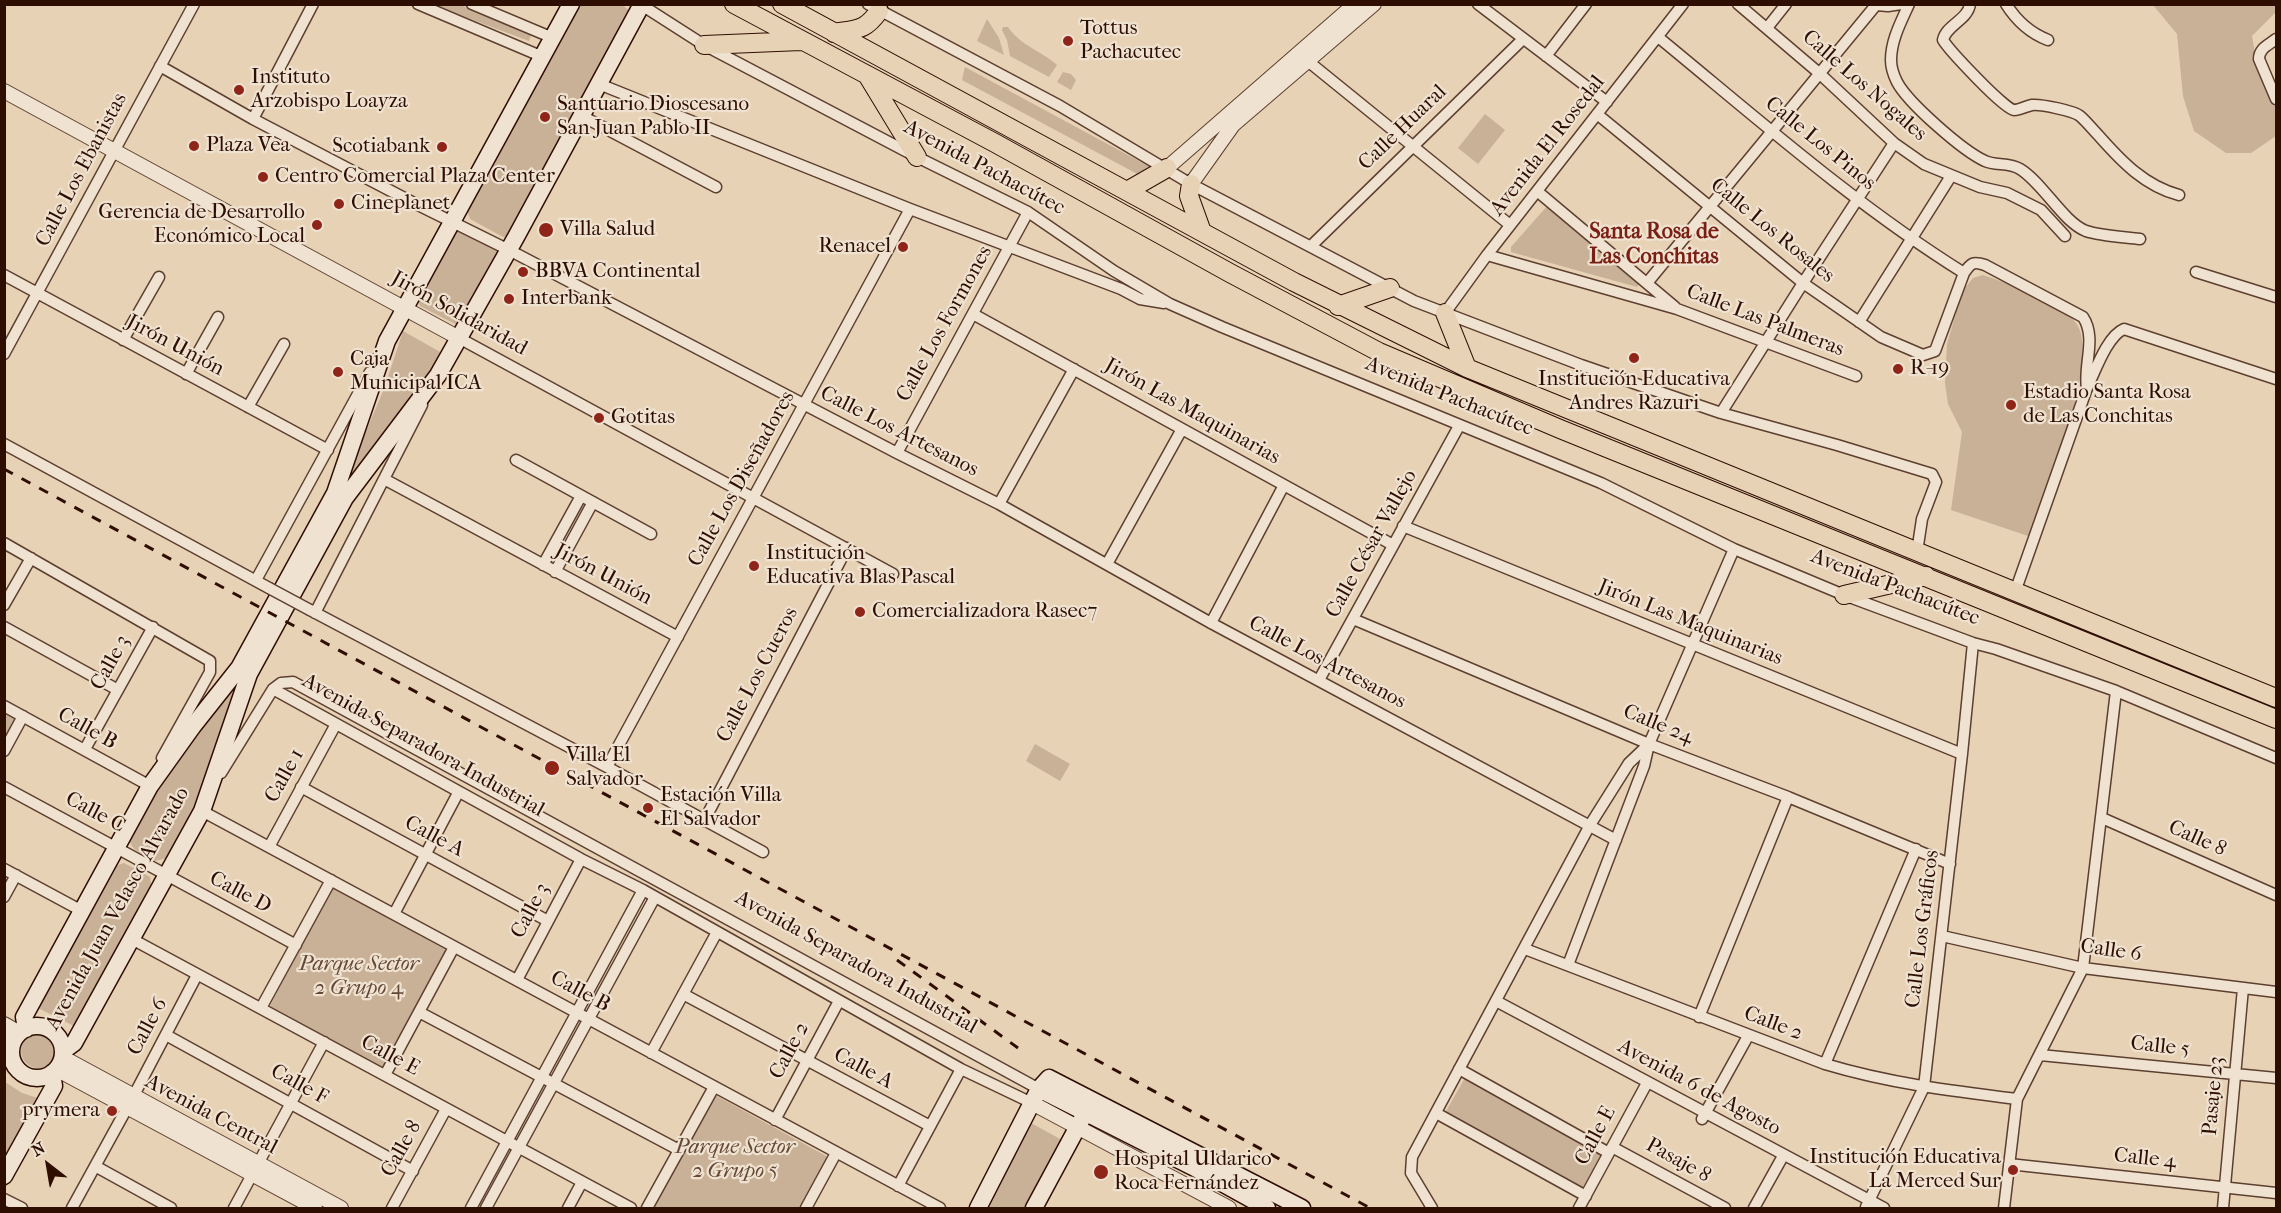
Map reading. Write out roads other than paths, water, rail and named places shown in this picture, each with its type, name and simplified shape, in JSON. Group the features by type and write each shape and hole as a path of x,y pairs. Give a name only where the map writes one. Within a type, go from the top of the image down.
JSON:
{"main road":[{"name":"Avenida Juan Velasco Alvarado","path":"13,1042 24,1017 149,785 239,668 335,493 387,340 571,4"},
{"name":"Avenida Pachacútec","path":"734,4 1379,352 1625,455 2277,719"},
{"name":"Avenida Pachacútec","path":"782,4 1338,306 1467,368 2277,698"},
{"name":"Avenida Juan Velasco Alvarado","path":"4,1176 54,1086 58,1062 74,1043 202,811 249,674 339,509 438,375 509,250 641,5"},
{"path":"834,33 858,29 870,24 877,7"},
{"path":"704,45 802,41"},
{"path":"868,76 917,157"},
{"path":"1127,191 1167,168"},
{"path":"1191,184 1189,196 1202,232"},
{"path":"1230,273 1240,253"},
{"path":"1338,306 1390,288"},
{"path":"1445,313 1467,368"},
{"path":"1625,455 1633,436"},
{"path":"1844,595 1926,576"},
{"path":"38,1026 50,1030 59,1039 58,1062 40,1077 27,1075 17,1068 12,1056 13,1042 38,1026"},
{"path":"978,1209 1040,1090"},
{"name":"Avenida Separadora Industrial","path":"1040,1090 1193,1167 1267,1209"},
{"path":"1034,1209 1085,1113"},
{"name":"Avenida Separadora Industrial","path":"1085,1113 1302,1209"}],"street":[{"path":"253,119 313,4"},
{"path":"418,4 543,57"},
{"path":"472,4 552,38"},
{"path":"1167,168 1356,4"},
{"path":"1191,184 1233,125 1374,4"},
{"path":"1546,56 1586,4"},
{"name":"Avenida El Rosedal","path":"1445,313 1510,225 1683,4"},
{"name":"Calle Los Nogales","path":"1738,4 1819,73 1894,143 1924,164 1980,187 2007,193 2041,210 2065,236"},
{"path":"1767,28 1786,4"},
{"path":"1647,283 1876,5 1901,4"},
{"path":"1910,4 1895,37 1891,62 1898,84 1914,102 1957,143 1975,156 1988,163 2005,163 2019,168 2040,185 2074,223 2086,231 2140,239"},
{"path":"1970,4 1968,12 1946,32 1943,40 1998,99 2008,108 2015,110 2030,105 2039,105 2079,114 2125,165 2166,191 2179,195"},
{"path":"2006,4 2025,27 2037,36 2048,40"},
{"name":"Calle Los Ebanistas","path":"4,354 191,5"},
{"name":"Avenida Pachacútec","path":"641,5 704,45 917,157 1028,212 1114,271 1170,304 1459,426 1601,483 1734,549 1844,595 1972,643 1996,649 2116,691 2277,758"},
{"path":"1481,5 1607,102"},
{"path":"877,7 1026,88 1191,184 1414,301 1581,365 1721,413 1932,474 1936,482 1922,519 1917,552"},
{"name":"Calle Los Pinos","path":"1658,37 1857,200 1912,241 1964,273"},
{"name":"Calle Huaral","path":"1311,246 1523,39"},
{"path":"2277,39 2262,49 2259,54 2259,59 2277,99"},
{"path":"1309,62 1510,225"},
{"name":"Calle Los Artesanos","path":"160,66 253,119 452,223 509,250 804,405 999,504 1211,623 1616,840"},
{"path":"599,84 910,209 1121,289 1140,299 1170,304"},
{"name":"Jirón Solidaridad","path":"4,91 893,574"},
{"name":"Calle Los Rosales","path":"1597,114 1803,283 1881,337 1906,350 1923,355 1935,351 1964,273"},
{"path":"582,116 716,187"},
{"path":"1721,413 1894,143"},
{"path":"1187,151 1205,163"},
{"path":"1859,322 1951,176"},
{"path":"1537,191 1677,309"},
{"name":"Calle Los Diseñadores","path":"607,767 910,209"},
{"name":"Calle Los Formones","path":"897,453 1028,212"},
{"name":"Calle Las Palmeras","path":"1487,255 1677,309 1856,376"},
{"path":"1964,273 1971,263 1977,262 2083,317 2087,323 2090,338 2085,376 2087,388"},
{"path":"2196,272 2277,297"},
{"name":"Jirón Unión","path":"4,275 327,450"},
{"path":"123,340 159,277"},
{"name":"Jirón Las Maquinarias","path":"973,314 1393,545"},
{"path":"186,374 218,317"},
{"path":"2015,592 2087,388 2110,340 2117,332 2124,329 2277,379"},
{"name":"Avenida Juan Velasco Alvarado","path":"256,580 387,340"},
{"path":"248,407 284,344"},
{"path":"999,504 1074,369"},
{"name":"Avenida Juan Velasco Alvarado","path":"312,611 438,375"},
{"name":"Calle César Vallejo","path":"1319,680 1459,426"},
{"path":"1107,564 1182,429"},
{"path":"4,444 763,852"},
{"path":"516,460 651,534"},
{"name":"Jirón Unión","path":"384,479 678,637"},
{"path":"1211,623 1284,485"},
{"path":"543,565 581,495"},
{"path":"555,572 593,502"},
{"name":"Jirón Las Maquinarias","path":"1403,526 1962,754"},
{"path":"4,543 153,627"},
{"name":"Calle Los Cueros","path":"704,821 847,549"},
{"path":"1568,965 1644,766 1649,744 1734,549"},
{"path":"4,605 32,558"},
{"name":"Calle 24","path":"1353,618 1649,744 1788,797 1950,864"},
{"path":"4,627 117,690"},
{"name":"Avenida Juan Velasco Alvarado","path":"149,785 210,672 211,663 204,656 153,627"},
{"name":"Calle 3","path":"85,749 153,627"},
{"name":"Calle Los Gráficos","path":"1868,1206 1924,1087 1962,754 1972,643"},
{"name":"Avenida Separadora Industrial","path":"293,682 1040,1090 961,1069 655,897 458,793 273,689 281,683 293,682"},
{"name":"Avenida Juan Velasco Alvarado","path":"211,788 273,689"},
{"path":"2004,1209 2017,1099 2083,969 2116,691"},
{"name":"Calle B","path":"4,706 149,785"},
{"path":"4,751 23,716"},
{"name":"Calle 1","path":"269,847 336,724"},
{"path":"1432,1209 1416,1183 1410,1165 1412,1157 1590,825 1629,763 1649,744"},
{"name":"Calle C","path":"4,787 117,847 165,876"},
{"name":"Calle A","path":"301,788 548,921"},
{"path":"394,914 458,793"},
{"path":"1699,1017 1788,797"},
{"name":"Calle B","path":"202,811 940,1209"},
{"name":"Calle 8","path":"2102,818 2277,895"},
{"path":"1825,1064 1916,849"},
{"name":"Calle 3","path":"517,981 581,859"},
{"path":"4,869 82,911"},
{"path":"4,897 16,875"},
{"name":"Calle D","path":"165,876 296,945"},
{"path":"261,1008 331,880"},
{"path":"471,1209 642,890"},
{"path":"486,1209 655,897"},
{"path":"651,1053 717,932"},
{"name":"Calle 6","path":"1942,936 2083,969 2277,992"},
{"name":"Calle E","path":"130,938 631,1209"},
{"path":"385,1075 454,947"},
{"name":"Calle 2","path":"1525,949 1825,1064 1855,1073 1924,1087 2017,1099"},
{"name":"Calle 6","path":"130,1102 197,975"},
{"name":"Pasaje 23","path":"2223,1209 2243,988"},
{"name":"Calle A","path":"683,994 930,1126"},
{"name":"Calle 2","path":"775,1120 839,1001"},
{"name":"Avenida 6 de Agosto","path":"1494,1004 1868,1206 1884,1209"},
{"path":"419,1012 679,1150"},
{"path":"4,1024 13,1042"},
{"name":"Calle F","path":"166,1035 413,1171"},
{"path":"1704,1117 1748,1036"},
{"path":"234,1209 324,1042"},
{"name":"Calle 5","path":"2040,1055 2277,1078"},
{"name":"Avenida Central","path":"58,1062 256,1169 340,1209"},
{"path":"898,1186 961,1069"},
{"name":"Pasaje 8","path":"1459,1070 1725,1209"},
{"name":"Calle E","path":"1579,1209 1646,1085"},
{"path":"647,1209 714,1087"},
{"path":"72,1209 130,1102"},
{"name":"Calle 8","path":"392,1209 446,1108"},
{"name":"Avenida Separadora Industrial","path":"1085,1113 1229,1209"},
{"path":"1436,1113 1586,1196"},
{"path":"806,1209 836,1153"},
{"path":"1754,1209 1781,1159"},
{"name":"Calle 4","path":"2009,1164 2277,1193"},
{"path":"95,1166 171,1209"},
{"name":"Avenida Central","path":"256,1169 315,1209"},
{"path":"568,1209 582,1182"},
{"path":"4,1199 22,1209"}],"railway":[{"path":"4,469 1370,1208"},
{"path":"897,960 1018,1048"}],"place":[{"name":"Tottus Pachacutec","path":"1068,41"},
{"name":"Instituto Arzobispo Loayza","path":"239,90"},
{"name":"Santuario Dioscesano San Juan Pablo II","path":"545,117"},
{"name":"Plaza Vea","path":"194,146"},
{"name":"Scotiabank","path":"442,147"},
{"name":"Centro Comercial Plaza Center","path":"263,177"},
{"name":"Cineplanet","path":"339,204"},
{"name":"Gerencia de Desarrollo Económico Local","path":"317,225"},
{"name":"Villa Salud","path":"546,230"},
{"name":"Renacel","path":"903,247"},
{"name":"BBVA Continental","path":"523,272"},
{"name":"Interbank","path":"509,299"},
{"name":"Institución Educativa Andres Razuri","path":"1634,358"},
{"name":"R-19","path":"1898,369"},
{"name":"Caja Municipal ICA","path":"338,372"},
{"name":"Estadio Santa Rosa de Las Conchitas","path":"2011,405"},
{"name":"Gotitas","path":"599,418"},
{"name":"Institución Educativa Blas Pascal","path":"754,566"},
{"name":"Comercializadora Rasec7","path":"860,612"},
{"name":"Villa El Salvador","path":"552,768"},
{"name":"Estación Villa El Salvador","path":"648,808"},
{"name":"prymera","path":"112,1111"},
{"name":"Institución Educativa La Merced Sur","path":"2013,1170"},
{"name":"Hospital Uldarico Roca Fernández","path":"1101,1172"}],"district":[{"name":"Santa Rosa de Las Conchitas","path":"1654,246"}],"park label":[{"name":"Parque Sector 2 Grupo 4","path":"359,977"},
{"name":"Parque Sector 2 Grupo 5","path":"735,1160"}]}
